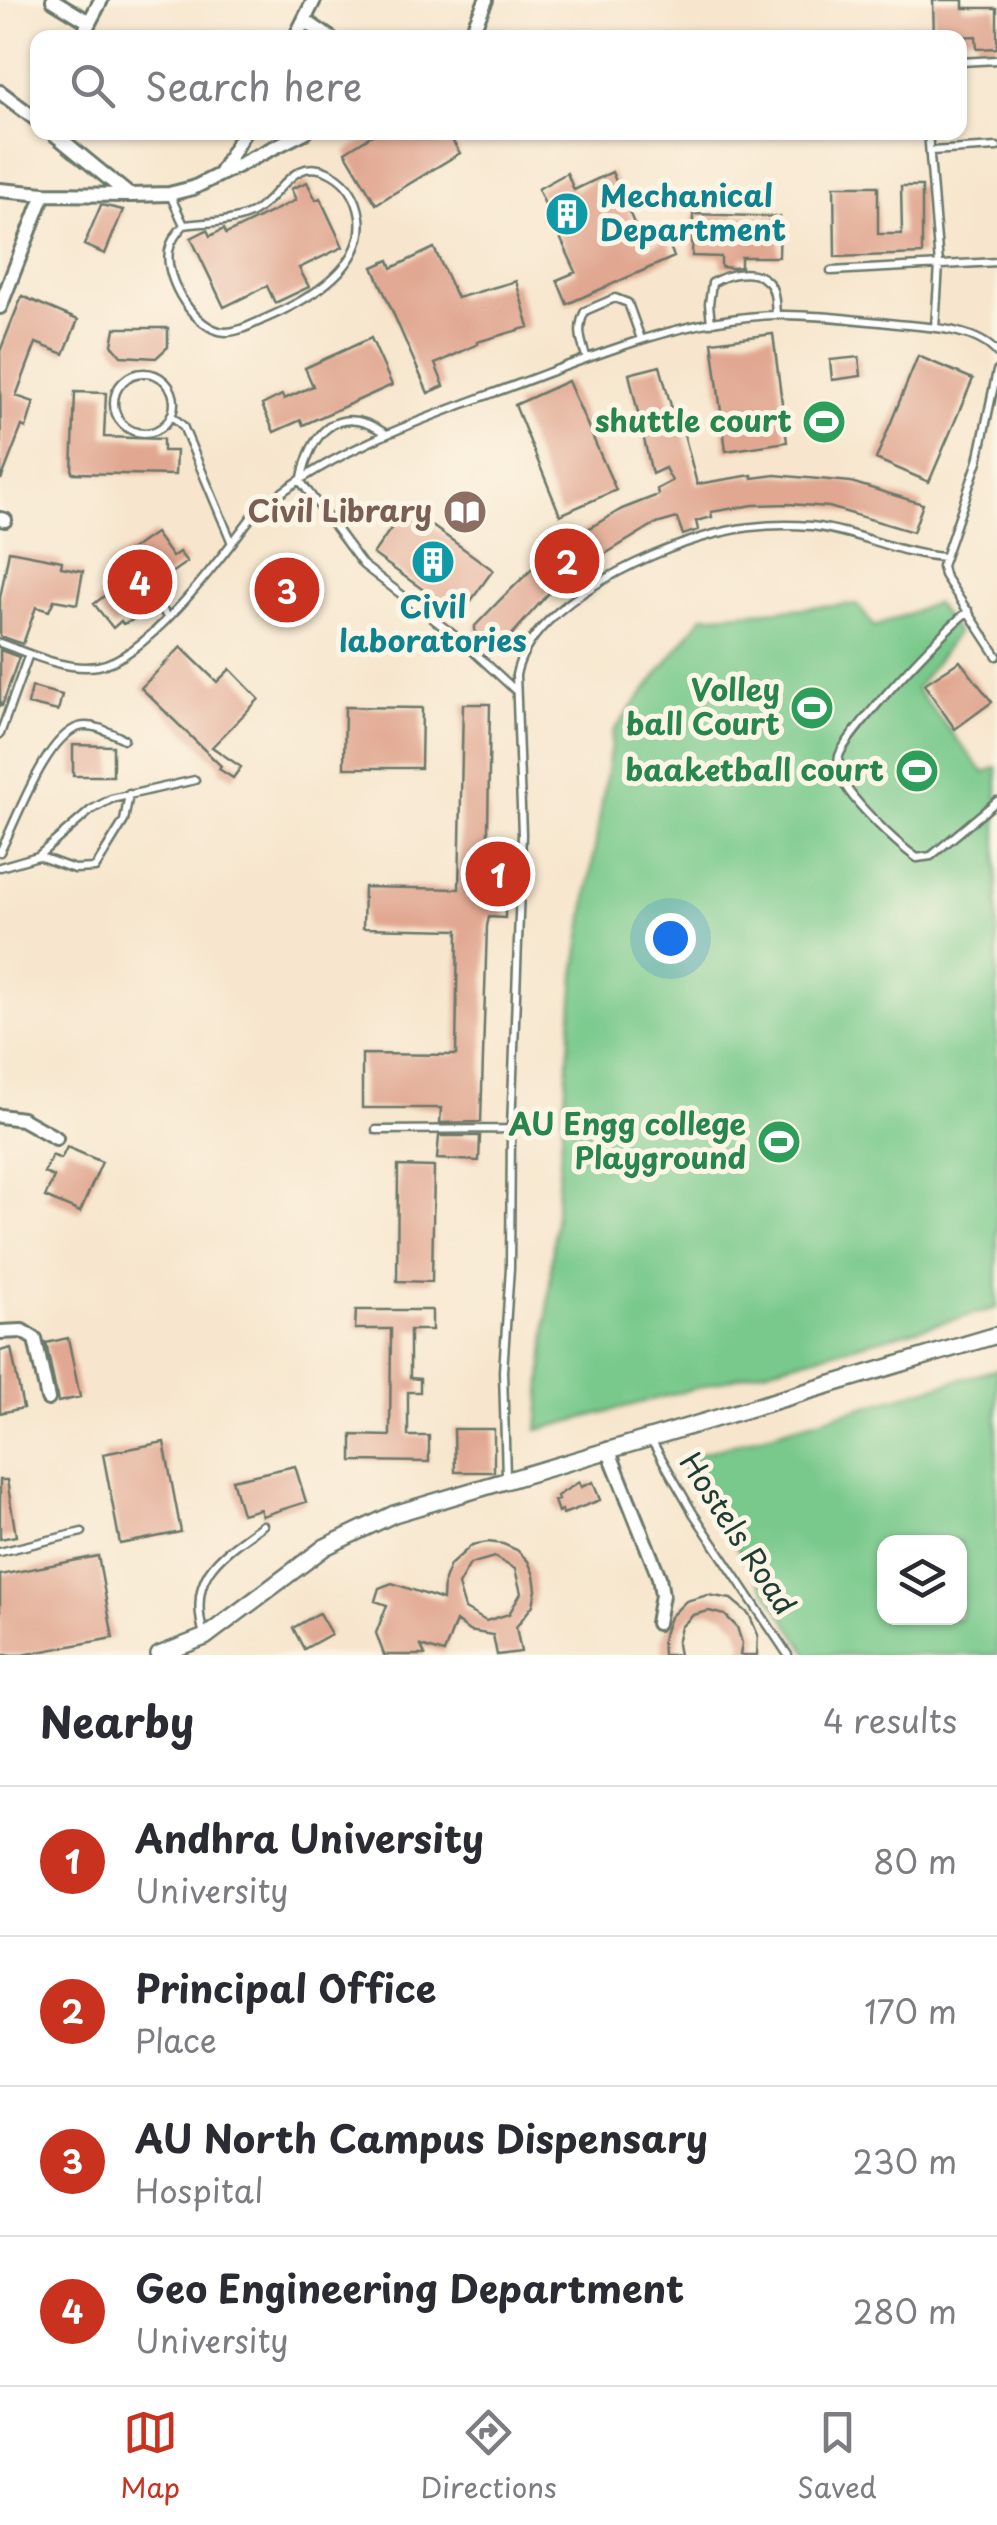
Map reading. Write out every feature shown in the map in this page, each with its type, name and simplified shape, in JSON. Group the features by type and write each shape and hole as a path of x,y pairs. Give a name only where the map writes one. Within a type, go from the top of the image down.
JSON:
{"street":[{"path":"53,0 89,22"},
{"path":"85,30 101,0"},
{"path":"299,30 314,0"},
{"path":"473,30 486,0"},
{"path":"304,20 318,30"},
{"path":"0,92 30,115"},
{"path":"62,140 129,195"},
{"path":"220,174 239,140"},
{"path":"0,190 169,194 192,188 289,140"},
{"path":"0,307 44,194"},
{"path":"0,1116 22,1119 56,1138"},
{"path":"0,1332 22,1331 35,1339 48,1398"},
{"path":"160,1655 205,1637 302,1564 347,1535 394,1514 997,1336"},
{"path":"608,1449 658,1577 662,1595 657,1623"}],"lane":[{"path":"967,62 997,60"},
{"path":"929,140 939,265 935,328"},
{"path":"930,151 997,148"},
{"path":"311,167 343,180 354,196 360,218 359,238 350,257 315,294 266,318 225,332 200,320 180,294 169,268 173,238 184,225 206,222 239,218 256,211 286,179 311,167"},
{"path":"169,194 184,225"},
{"path":"201,231 206,222"},
{"path":"831,271 997,262"},
{"path":"710,323 712,283 725,275 753,274 768,282 774,294 776,315"},
{"path":"586,356 580,337 585,310 614,298 628,303 641,339"},
{"path":"0,643 69,666 95,667 114,662 138,647 168,617 252,516 270,500 385,433 641,339 710,323 776,315 935,328 987,343 997,354"},
{"path":"997,371 978,460 944,557 944,575 997,656"},
{"path":"144,372 154,374 170,386 174,406 171,416 157,430 128,429 115,414 114,394 126,378 144,372"},
{"path":"171,416 183,426 232,543"},
{"path":"385,433 366,420 349,419 318,434 306,453 301,482 363,566 463,642 516,691"},
{"path":"506,1478 503,1370 510,1268 522,834 516,691 521,654 569,603 633,564 726,531 767,525 811,526 944,557"},
{"path":"158,592 156,600 168,617"},
{"path":"969,611 938,636 866,720 839,754 838,769 856,799 917,858 931,856 997,802"},
{"path":"0,734 29,654"},
{"path":"0,852 28,790 63,738 77,727 89,726 124,739"},
{"path":"0,867 38,856 91,810 130,794 195,780"},
{"path":"38,856 74,869 95,868 124,821 130,794"},
{"path":"376,1130 511,1129"},
{"name":"Hostels Road","path":"649,1437 693,1513 788,1655"},
{"path":"205,1637 198,1610 203,1581 232,1547 262,1524"},
{"path":"0,1552 82,1532"}],"green space":[{"name":"AU Engg college Playground","path":"935,603 957,633 916,689 984,773 997,767 997,1308 538,1430 575,975 613,732 703,616 857,604 874,627"},
{"path":"997,1369 997,1655 809,1655 678,1460"}],"building":[{"path":"933,0 963,0 963,8 997,8 997,48 977,49 976,36 967,36 967,30 934,30"},
{"path":"364,140 452,140 460,153 376,204 345,152"},
{"name":"Mechanical Department","path":"612,172 645,249 667,238 674,257 567,304 557,280 576,272 538,189 567,173 574,190"},
{"path":"307,182 316,200 320,198 343,247 299,268 309,287 275,303 267,286 224,307 191,238 207,230 210,236 224,229 226,234 296,200 291,189"},
{"path":"834,186 878,186 878,234 902,234 901,186 922,186 922,254 835,257"},
{"path":"101,205 123,210 105,254 84,245"},
{"path":"693,214 780,217 779,257 741,257 741,267 733,268 721,267 721,257 692,256"},
{"path":"434,248 457,298 516,281 529,327 477,342 435,364 444,386 428,393 373,267 389,260 392,268"},
{"path":"22,296 78,320 64,354 36,343 16,396 34,402 1,480 0,351"},
{"path":"115,328 168,328 168,347 156,358 121,356 112,345"},
{"path":"773,334 787,442 726,451 712,342"},
{"path":"371,338 392,385 303,425 301,420 274,432 262,405 313,386 305,368"},
{"path":"918,356 973,379 929,482 876,459"},
{"path":"859,357 861,376 832,380 830,360"},
{"path":"660,366 676,424 681,422 697,484 752,475 851,482 923,504 913,532 829,507 789,504 711,512 712,517 696,521 698,530 683,535 677,518 653,525 577,571 548,594 500,648 475,631 475,626 536,565 622,509 658,495 657,489 672,481 665,468 652,474 629,374"},
{"path":"568,381 616,490 560,515 515,405"},
{"path":"75,392 106,393 104,437 163,439 163,451 176,451 175,475 72,473"},
{"name":"Civil laboratories","path":"406,507 493,570 460,616 373,554"},
{"path":"155,533 172,557 179,552 187,562 152,586 128,590 141,606 141,613 113,628 94,604 118,585 106,567"},
{"path":"9,551 62,561 61,567 83,571 77,604 54,600 49,611 36,607 23,644 0,636 0,598"},
{"path":"284,563 313,600 291,617 262,580"},
{"path":"181,647 217,682 230,669 259,699 212,747 241,767 233,778 219,769 221,766 141,688"},
{"path":"0,650 19,657 2,706 0,706"},
{"path":"960,661 992,702 955,729 924,684"},
{"path":"32,687 62,695 58,711 28,704"},
{"path":"463,704 490,704 487,893 489,901 505,901 505,918 489,917 487,926 481,1122 440,1123 441,1108 362,1108 362,1054 456,1055 458,930 363,928 364,887 459,889"},
{"path":"345,707 422,708 421,768 344,768"},
{"path":"73,745 113,746 113,776 73,776"},
{"path":"439,1136 480,1136 479,1161 437,1159"},
{"path":"67,1147 102,1162 80,1212 45,1197 54,1177 44,1173 52,1155 61,1159"},
{"path":"398,1166 434,1167 432,1282 397,1281"},
{"path":"356,1310 432,1310 432,1330 410,1330 410,1378 420,1379 420,1392 408,1392 408,1436 429,1436 429,1462 352,1461 352,1435 390,1436 391,1329 355,1329"},
{"path":"68,1338 80,1397 58,1402 46,1343"},
{"path":"11,1348 23,1408 0,1413 0,1351"},
{"path":"454,1429 494,1429 494,1472 455,1472"},
{"path":"164,1442 181,1532 120,1544 103,1454"},
{"path":"295,1466 306,1502 262,1516 260,1509 242,1514 232,1480"},
{"path":"0,1480 7,1480 16,1536 0,1539"},
{"path":"579,1482 581,1487 593,1482 600,1500 563,1514 562,1510 558,1512 554,1501 557,1496"},
{"path":"503,1544 528,1561 536,1590 533,1605 516,1627 521,1652 497,1655 493,1635 469,1631 456,1621 444,1653 421,1646 425,1655 384,1655 376,1633 387,1605 375,1601 379,1588 392,1583 443,1600 450,1565 472,1545","holes":["494,1557 515,1569 521,1593 509,1614 486,1621 465,1609 458,1585 470,1564"]},
{"path":"98,1556 113,1638 22,1655 0,1655 0,1575"},
{"path":"708,1595 731,1599 749,1614 758,1635 757,1655 740,1655 742,1643 737,1627 725,1615 709,1611 693,1615 681,1627 679,1655 663,1655 662,1640 670,1617 686,1601"},
{"path":"319,1613 331,1634 304,1649 293,1628"}],"place":[{"name":"Mechanical Department","path":"567,214"},
{"name":"shuttle court","path":"824,422"},
{"name":"Civil Library","path":"465,512"},
{"name":"Principal Office","path":"567,561"},
{"name":"Civil laboratories","path":"433,562"},
{"name":"Geo Engineering Department","path":"140,582"},
{"name":"AU North Campus Dispensary","path":"287,590"},
{"name":"Volley ball Court","path":"812,708"},
{"name":"baaketball court","path":"917,771"},
{"name":"Andhra University","path":"498,874"},
{"name":"AU Engg college Playground","path":"779,1142"}]}
